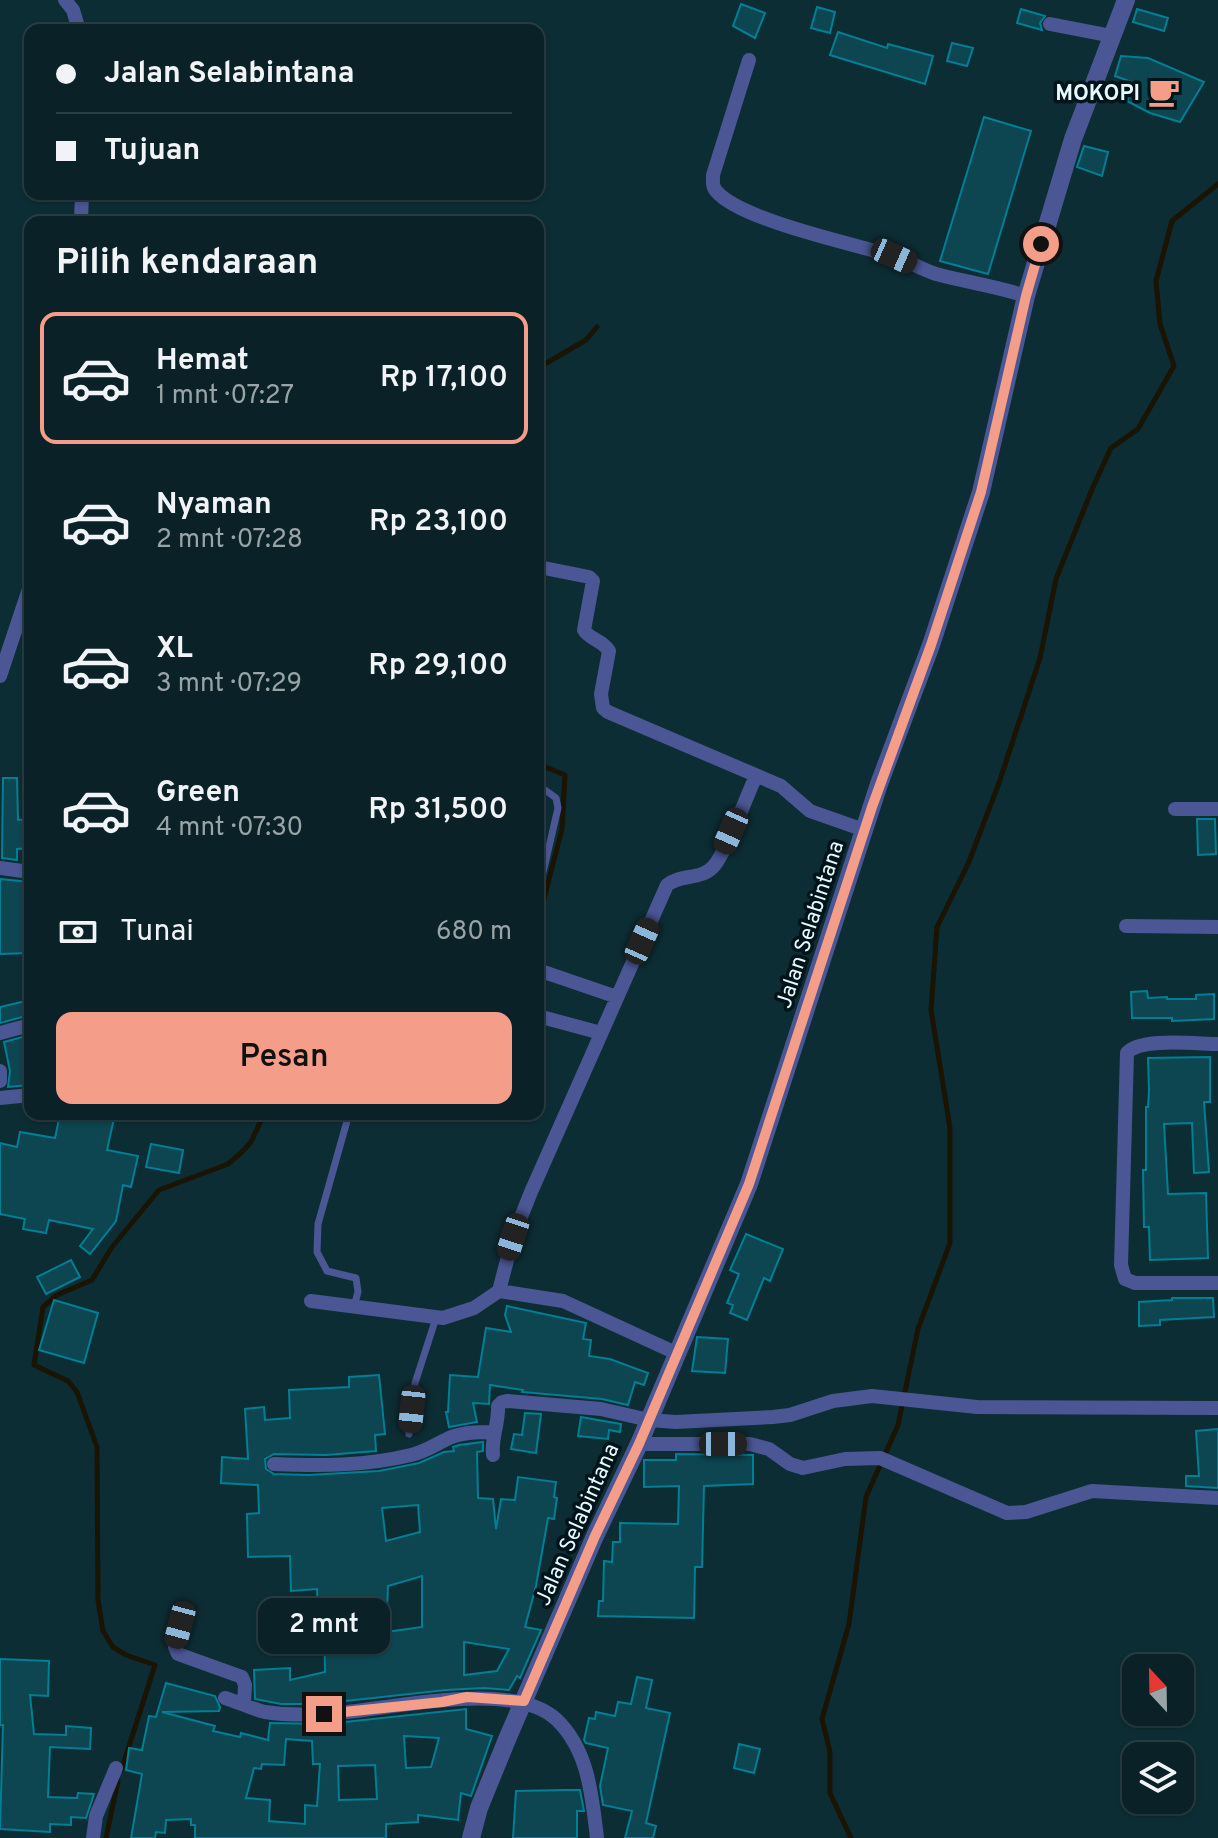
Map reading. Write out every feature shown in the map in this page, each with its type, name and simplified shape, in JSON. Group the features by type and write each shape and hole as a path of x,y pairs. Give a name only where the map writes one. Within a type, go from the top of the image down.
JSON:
{"street":[{"path":"65,0 73,10 77,24"},
{"name":"Jalan Selabintana","path":"471,1838 479,1808 524,1701 595,1536 639,1444 749,1184 864,830 931,645 981,492 1026,296 1073,139 1126,0"},
{"path":"1050,24 1112,36"},
{"path":"749,60 713,175 713,187 719,194 744,210 894,256 931,272 1026,296"},
{"path":"544,568 589,577 593,581 584,630 609,651 601,694 603,708 615,716 781,786 803,807 864,830"},
{"path":"0,676 24,604"},
{"path":"499,1291 513,1237 667,885 713,868 756,776"},
{"path":"1175,809 1218,809"},
{"path":"0,868 24,871"},
{"path":"1126,926 1218,927"},
{"path":"544,972 617,997"},
{"path":"544,1018 601,1033"},
{"path":"0,1033 24,1027"},
{"path":"1218,1044 1146,1044 1134,1046 1127,1053 1121,1265 1125,1279 1135,1283 1218,1283"},
{"path":"0,1071 0,1081"},
{"path":"0,1098 24,1096"},
{"path":"311,1301 436,1318 463,1314 499,1291 563,1301 676,1353"},
{"path":"493,1455 498,1406 502,1402 586,1407 649,1420 676,1422 790,1415 833,1401 872,1396 977,1407 1218,1408"},
{"path":"274,1464 345,1466 359,1461 417,1454 452,1437 494,1432"},
{"path":"639,1444 750,1444 769,1449 790,1464 803,1468 855,1458 880,1458 1007,1513 1026,1512 1092,1491 1218,1498"},
{"path":"180,1625 175,1647 178,1654 242,1677 244,1703"},
{"path":"225,1698 263,1711 324,1714 467,1697 524,1701 554,1717 578,1750 591,1787 597,1838"},
{"path":"93,1838 96,1816 116,1768"}],"lane":[{"path":"544,789 556,798 558,808 544,868"},
{"path":"347,1120 318,1224 317,1252 327,1271 356,1278 358,1292 354,1306"},
{"path":"409,1434 415,1383 436,1318"}],"building":[{"path":"741,4 765,13 755,38 733,26"},
{"path":"817,7 835,12 830,33 811,28"},
{"path":"1021,9 1045,16 1040,23 1042,30 1017,23"},
{"path":"1137,9 1168,18 1164,31 1133,22"},
{"path":"838,32 887,48 888,44 933,56 925,84 830,55"},
{"path":"952,43 973,48 967,66 947,61"},
{"name":"MOKOPI","path":"1121,56 1148,58 1204,82 1180,122 1150,113 1127,101 1135,83 1115,76"},
{"path":"984,117 1031,131 988,274 940,261"},
{"path":"1084,146 1108,152 1102,176 1077,167"},
{"path":"3,778 17,778 18,820 24,820 24,848 17,849 17,860 2,858"},
{"path":"1197,819 1215,819 1216,854 1198,855"},
{"path":"0,879 24,881 24,953 0,954"},
{"path":"1147,991 1148,998 1167,999 1196,999 1196,995 1214,994 1214,1019 1172,1021 1172,1018 1132,1018 1131,992"},
{"path":"24,1001 24,1017 0,1023 0,1007"},
{"path":"24,1037 24,1086 8,1087 10,1071 4,1042"},
{"path":"1210,1057 1210,1102 1204,1102 1209,1172 1194,1173 1192,1123 1164,1124 1168,1194 1206,1193 1208,1258 1150,1260 1149,1227 1144,1227 1143,1170 1146,1170 1148,1058"},
{"path":"59,1120 114,1120 107,1150 138,1156 131,1187 123,1185 116,1221 90,1254 80,1246 93,1229 49,1220 46,1233 23,1229 25,1219 0,1214 0,1143 17,1147 20,1132 55,1138"},
{"path":"151,1144 183,1150 179,1173 146,1167"},
{"path":"746,1234 783,1249 770,1281 764,1278 747,1320 730,1313 733,1305 727,1303 739,1274 730,1270"},
{"path":"71,1260 80,1277 46,1294 37,1277"},
{"path":"1213,1298 1214,1317 1160,1320 1160,1325 1139,1326 1139,1302"},
{"path":"54,1300 98,1313 84,1363 39,1350"},
{"path":"507,1306 586,1323 583,1339 591,1340 589,1356 610,1359 648,1373 644,1385 635,1382 628,1405 490,1385 489,1404 473,1403 477,1422 449,1427 446,1412 450,1375 478,1377 486,1328 511,1332 505,1315"},
{"path":"697,1337 728,1339 725,1373 692,1371"},
{"path":"379,1375 385,1434 375,1435 376,1451 326,1455 274,1454 265,1459 266,1469 274,1474 308,1475 379,1471 419,1463 454,1451 453,1447 459,1445 483,1442 483,1451 477,1452 478,1498 493,1499 496,1529 501,1499 515,1500 518,1477 556,1482 554,1519 548,1518 525,1627 541,1630 520,1678 517,1676 509,1690 446,1690 318,1704 281,1704 255,1699 254,1670 290,1668 290,1680 325,1672 324,1616 318,1616 317,1589 291,1591 290,1556 248,1557 247,1514 259,1513 258,1485 221,1483 222,1457 248,1459 245,1409 264,1407 265,1420 290,1418 289,1390 349,1387 349,1377","holes":["418,1505 420,1532 386,1541 382,1508","422,1576 422,1627 386,1632 388,1586","464,1642 509,1649 497,1671 464,1675"]},
{"path":"525,1413 541,1414 536,1453 511,1449 514,1434 522,1435"},
{"path":"581,1417 621,1424 620,1432 609,1430 608,1439 578,1436"},
{"path":"1218,1429 1218,1488 1186,1486 1186,1476 1199,1476 1196,1431"},
{"path":"676,1454 753,1455 753,1484 704,1486 702,1567 695,1567 694,1618 598,1616 599,1601 603,1601 604,1561 612,1562 613,1542 620,1542 620,1523 678,1524 679,1486 644,1487 644,1460 676,1460"},
{"path":"0,1659 49,1661 48,1696 30,1695 34,1734 66,1735 66,1726 91,1728 90,1749 50,1747 48,1797 77,1798 78,1793 94,1794 86,1818 71,1817 71,1825 50,1824 50,1832 0,1829 3,1725 0,1725"},
{"path":"637,1677 652,1680 646,1708 670,1713 646,1823 656,1826 653,1838 625,1838 632,1811 603,1805 600,1786 608,1748 584,1740 589,1718 595,1719 596,1712 615,1716 618,1702 631,1704"},
{"path":"166,1683 215,1696 220,1707 219,1711 162,1712 215,1726 213,1731 240,1737 241,1733 268,1740 270,1723 326,1724 466,1709 466,1729 492,1736 471,1796 461,1793 458,1820 418,1815 418,1822 386,1824 386,1838 195,1838 195,1825 191,1825 191,1819 166,1820 165,1833 156,1832 155,1838 131,1838 142,1774 126,1770 129,1748 142,1750 149,1716 156,1717","holes":["404,1736 439,1738 431,1767 406,1768","286,1739 312,1741 313,1764 320,1764 317,1806 305,1805 305,1824 269,1821 270,1800 246,1798 254,1768 261,1769 262,1764 284,1765","375,1765 377,1799 339,1800 338,1766"]},
{"path":"739,1744 760,1749 754,1773 734,1768"},
{"path":"580,1790 584,1811 577,1811 577,1838 513,1838 516,1791"}],"waterway":[{"path":"851,1838 830,1793 830,1752 822,1719 849,1624 866,1497 898,1425 918,1329 950,1243 950,1128 931,1010 937,927 968,864 999,783 1040,658 1056,579 1093,487 1111,448 1138,429 1174,366 1160,324 1156,281 1172,221 1218,184"},
{"path":"544,364 586,340 597,327"},
{"path":"544,766 565,775 562,829 544,899"},
{"path":"121,1771 155,1665 113,1647 103,1631 98,1600 97,1447 77,1392 68,1381 34,1365 43,1307 57,1295 92,1280 112,1247 159,1190 228,1164 251,1142 261,1120"},
{"path":"106,1838 118,1781"}],"place":[{"name":"MOKOPI","path":"1164,92"}],"route":[{"path":"324,1714 467,1697 524,1701 595,1536 639,1444 749,1184 879,784 931,645 981,492 1041,244"}]}
